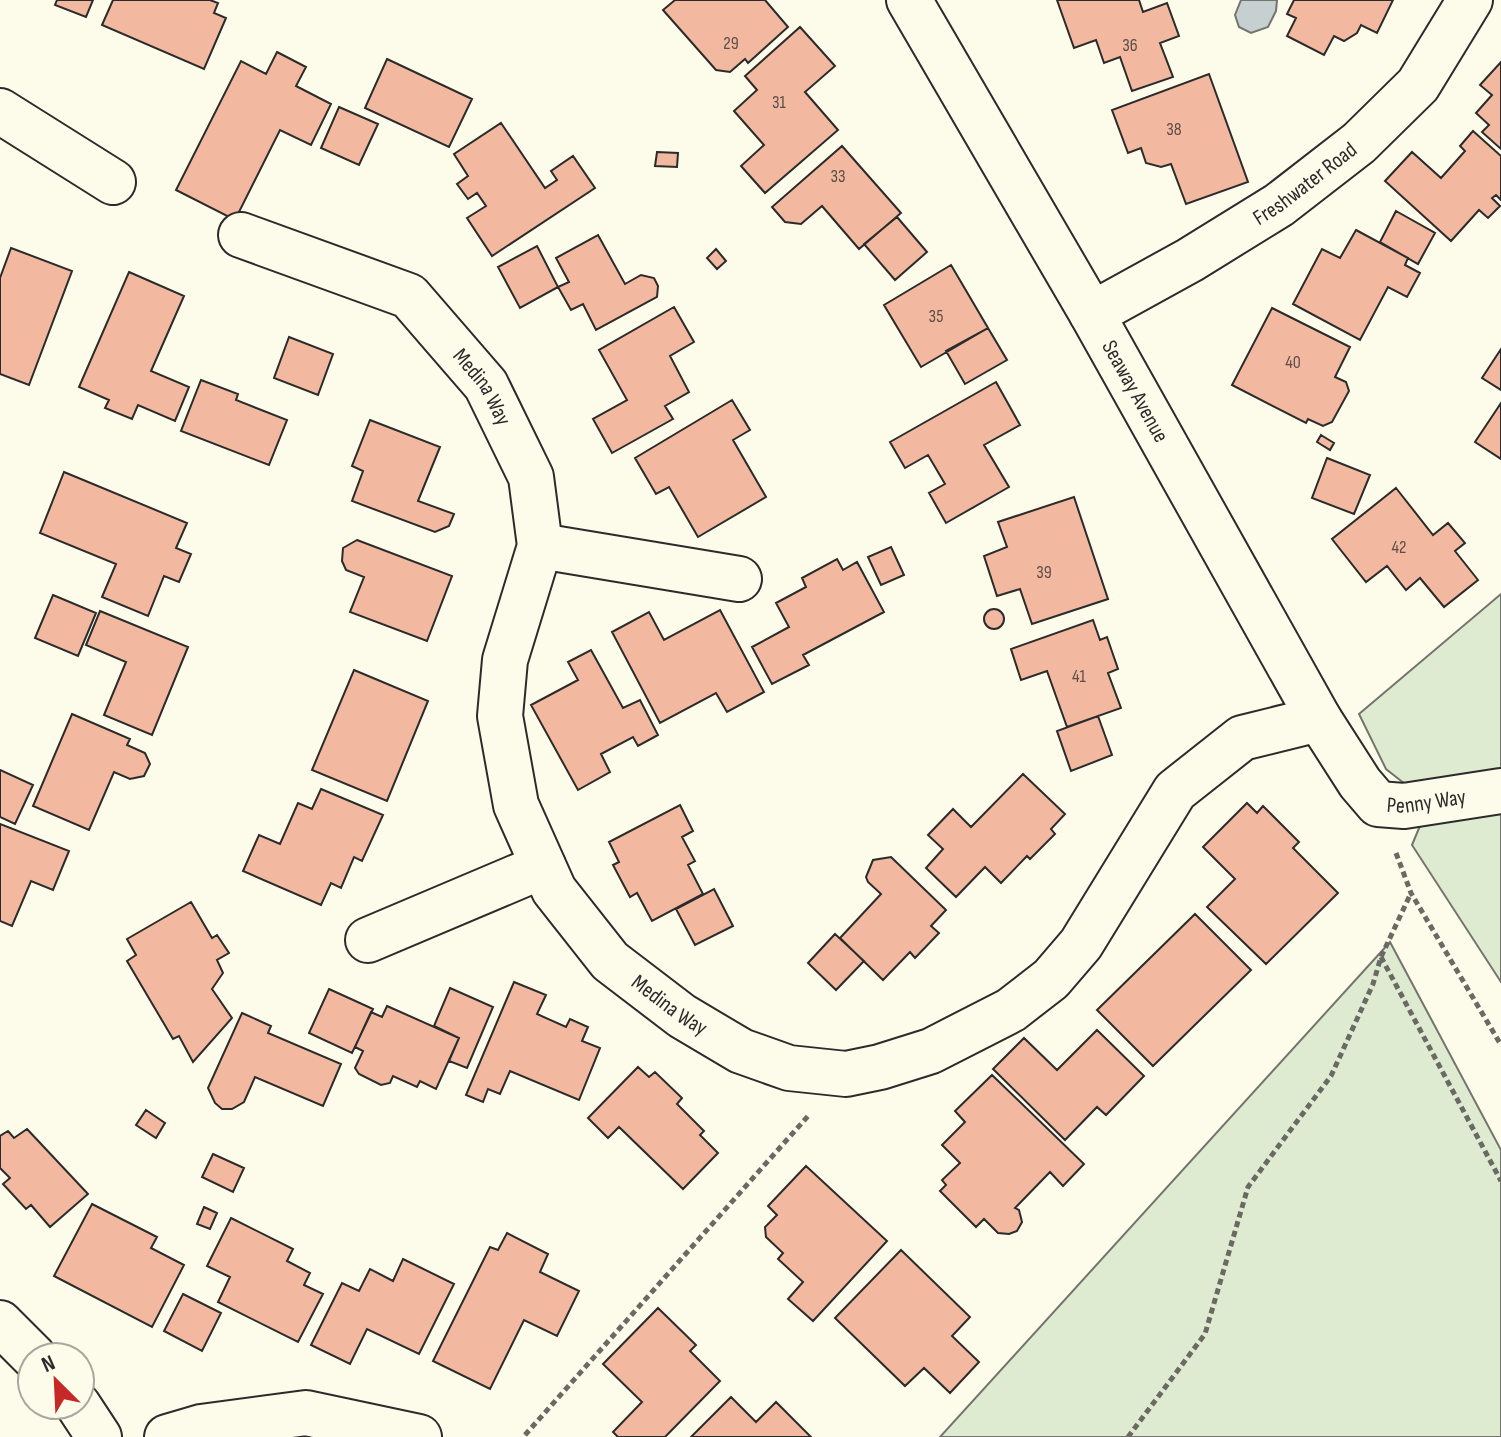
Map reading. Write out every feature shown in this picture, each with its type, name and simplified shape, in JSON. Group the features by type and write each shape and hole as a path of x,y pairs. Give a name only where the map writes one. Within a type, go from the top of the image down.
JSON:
{"street":[{"name":"Seaway Avenue","path":"909,0 1092,314 1319,719 1369,793"},
{"name":"Freshwater Road","path":"1092,314 1190,260 1279,205 1359,143 1418,85 1470,0"},
{"path":"0,111 113,182"},
{"name":"Medina Way","path":"241,235 409,296 486,385 531,477 540,546 505,660 500,716 516,805 554,890 610,961 682,1016 741,1051 789,1068 846,1074 931,1051 1011,1010 1051,979 1081,944 1175,791 1242,738 1319,719"},
{"path":"540,546 739,579"},
{"name":"Penny Way","path":"1369,793 1404,806 1501,791"},
{"path":"368,940 543,866"},
{"path":"0,1323 18,1341"},
{"path":"167,1437 201,1427 306,1413 419,1437"}],"path":[{"path":"1369,793 1411,893 1501,1045"},
{"path":"1128,1437 1205,1334 1248,1187 1331,1076 1411,893"},
{"path":"1381,957 1501,1181"},
{"path":"525,1435 846,1074"}],"green space":[{"path":"1501,594 1501,769 1405,784 1386,769 1359,714"},
{"path":"1501,808 1501,982 1412,845 1422,821"},
{"path":"1390,942 1501,1150 1501,1437 940,1437"}],"shaded area":[{"path":"1241,0 1277,0 1276,11 1268,27 1251,33 1239,27 1235,15"}],"building":[{"path":"57,0 93,0 86,17 55,5"},
{"path":"113,0 210,0 218,3 214,13 226,18 204,69 102,25"},
{"path":"675,0 765,0 788,27 748,63 745,59 730,72 716,70 663,10"},
{"path":"1057,0 1139,0 1143,12 1167,3 1179,36 1160,43 1173,77 1132,91 1120,57 1104,63 1096,40 1074,48"},
{"path":"1294,0 1393,0 1377,33 1361,25 1357,33 1344,41 1334,36 1324,55 1287,36 1296,18 1287,14"},
{"path":"800,27 835,66 805,92 838,130 765,193 741,166 764,145 734,111 757,90 745,76"},
{"path":"277,52 306,67 296,86 331,104 311,145 280,130 235,220 176,190 241,61 266,74"},
{"path":"387,59 472,99 449,147 365,108"},
{"path":"1501,62 1501,149 1482,132 1489,125 1476,113 1492,95 1480,85"},
{"path":"1209,74 1248,182 1186,204 1171,164 1161,167 1146,163 1141,148 1128,153 1112,110"},
{"path":"339,107 378,124 359,165 321,148"},
{"path":"501,123 545,188 557,180 551,171 573,156 595,188 492,256 467,218 486,206 477,193 468,199 457,184 468,176 454,154"},
{"path":"1473,131 1501,156 1501,200 1496,195 1492,198 1500,206 1488,218 1479,210 1451,241 1385,181 1412,152 1441,178 1465,151 1460,146"},
{"path":"842,146 901,213 859,249 822,206 801,224 785,222 772,207"},
{"path":"657,152 678,153 677,167 655,166"},
{"path":"1396,211 1435,233 1418,264 1380,242"},
{"path":"897,217 927,252 895,280 864,244"},
{"path":"1356,230 1408,258 1405,265 1420,273 1407,297 1388,287 1360,340 1293,304 1322,249 1340,258"},
{"path":"598,235 625,284 641,275 654,278 658,286 657,297 596,330 583,304 571,310 558,287 569,282 556,258"},
{"path":"537,246 558,287 520,308 498,267"},
{"path":"11,248 72,271 29,385 0,374 0,278"},
{"path":"716,249 726,261 717,269 707,258"},
{"path":"951,265 988,328 921,367 884,305"},
{"path":"129,272 184,296 151,371 189,387 175,421 138,405 132,419 105,408 109,400 79,387"},
{"path":"674,307 694,342 670,356 689,392 665,406 673,419 612,453 593,419 627,400 599,350"},
{"path":"1272,308 1350,347 1335,377 1346,382 1349,391 1332,422 1323,426 1308,419 1306,423 1232,385"},
{"path":"988,328 1007,360 965,384 946,351"},
{"path":"289,337 333,354 318,395 274,378"},
{"path":"1501,349 1501,390 1482,378"},
{"path":"201,380 238,394 236,400 287,420 269,465 181,431"},
{"path":"996,382 1020,425 984,445 1009,487 946,523 929,493 945,484 928,455 905,468 890,442"},
{"path":"732,400 750,430 733,440 766,497 698,537 669,487 656,494 635,458"},
{"path":"1501,403 1501,459 1475,442"},
{"path":"370,420 440,447 418,501 454,514 449,526 435,532 352,501 363,471 352,466"},
{"path":"1321,435 1334,443 1330,450 1317,442"},
{"path":"1327,458 1370,475 1354,514 1312,498"},
{"path":"64,472 187,523 176,548 191,554 179,582 164,576 148,616 102,597 116,564 40,533"},
{"path":"1396,488 1433,535 1448,523 1465,543 1455,551 1478,580 1444,607 1420,578 1406,590 1387,566 1366,582 1332,539"},
{"path":"1074,497 1108,599 1032,624 1020,589 997,596 984,556 1007,547 998,522"},
{"path":"357,540 452,576 427,641 350,612 364,577 346,570 342,561 343,548"},
{"path":"891,547 904,575 881,585 868,557"},
{"path":"837,559 843,570 857,562 884,612 803,655 809,665 772,684 752,647 789,627 776,603 806,587 802,578"},
{"path":"53,595 96,613 78,656 35,638"},
{"path":"994,609 1001,612 1004,619 1001,626 994,629 987,626 984,619 987,612"},
{"path":"720,610 764,692 727,712 716,693 660,723 612,632 649,612 664,640"},
{"path":"100,611 188,647 152,735 104,715 126,662 86,645"},
{"path":"1093,620 1100,640 1107,637 1118,669 1108,673 1121,708 1067,727 1047,671 1021,680 1011,649"},
{"path":"591,650 623,708 640,700 658,735 638,746 633,737 601,754 610,772 578,790 531,705 578,680 568,662"},
{"path":"354,670 428,701 387,801 312,770"},
{"path":"72,714 130,739 127,745 145,753 150,764 144,776 130,779 114,772 89,830 33,806"},
{"path":"1098,716 1112,755 1071,771 1057,731"},
{"path":"0,770 33,785 15,824 0,817"},
{"path":"1023,774 1065,814 1051,829 1055,834 1030,859 1027,856 1001,883 985,867 956,897 926,868 943,849 928,835 953,809 971,827"},
{"path":"321,789 383,815 362,861 354,857 341,888 331,883 321,905 243,871 259,835 280,844 298,803 312,809"},
{"path":"1247,803 1257,813 1263,806 1299,842 1293,848 1338,893 1266,964 1207,907 1235,879 1203,847"},
{"path":"680,805 693,831 682,837 695,861 688,865 703,894 652,921 637,893 630,897 613,865 619,862 609,842"},
{"path":"0,824 69,851 53,890 31,881 12,926 0,921"},
{"path":"891,857 946,910 931,926 939,933 915,958 910,952 883,980 840,938 881,894 866,877 873,860"},
{"path":"714,889 733,926 695,945 676,909"},
{"path":"191,902 212,938 217,935 229,953 217,960 223,973 212,989 232,1018 193,1062 179,1036 173,1039 127,961 136,955 127,939"},
{"path":"1195,914 1251,970 1153,1066 1097,1010"},
{"path":"835,934 864,961 836,990 808,963"},
{"path":"514,982 546,995 537,1014 566,1027 570,1019 588,1027 582,1041 600,1048 579,1100 510,1071 500,1094 488,1089 483,1102 466,1095"},
{"path":"450,988 493,1007 467,1068 449,1061 459,1038 434,1026"},
{"path":"329,989 373,1009 352,1053 309,1033"},
{"path":"387,1006 459,1038 436,1089 420,1081 417,1087 393,1076 390,1083 381,1085 359,1074 355,1068 363,1051 355,1047 371,1012 382,1017"},
{"path":"242,1013 271,1026 268,1033 341,1064 323,1106 255,1077 244,1102 232,1109 222,1109 215,1103 208,1088"},
{"path":"1097,1030 1144,1076 1106,1115 1097,1107 1065,1140 993,1069 1024,1038 1057,1070"},
{"path":"638,1067 649,1077 655,1072 682,1098 677,1104 704,1131 700,1135 718,1153 683,1189 619,1127 608,1138 588,1118"},
{"path":"992,1075 1084,1164 1063,1186 1050,1172 1015,1208 1019,1210 1022,1222 1017,1231 1009,1234 998,1233 984,1219 976,1227 940,1191 946,1185 942,1180 960,1163 942,1145 965,1122 955,1111"},
{"path":"146,1110 165,1123 156,1138 136,1125"},
{"path":"27,1129 88,1194 50,1227 31,1205 26,1209 3,1184 10,1178 0,1168 0,1136 8,1131 14,1138"},
{"path":"213,1154 244,1168 233,1192 202,1177"},
{"path":"806,1166 887,1241 813,1321 788,1299 803,1282 778,1259 783,1253 766,1237 765,1227 777,1215 768,1206"},
{"path":"92,1204 157,1237 151,1248 184,1265 152,1327 54,1276"},
{"path":"204,1207 217,1213 210,1229 197,1224"},
{"path":"231,1218 293,1249 287,1261 310,1273 304,1285 323,1294 298,1342 218,1302 230,1277 207,1266"},
{"path":"507,1233 548,1254 540,1272 579,1291 557,1336 524,1320 490,1389 433,1361 490,1247 498,1250"},
{"path":"901,1250 970,1317 952,1336 979,1362 950,1393 924,1368 905,1386 835,1318"},
{"path":"403,1259 454,1284 419,1354 367,1329 350,1364 311,1345 342,1283 359,1291 370,1269 393,1281"},
{"path":"183,1294 221,1313 202,1351 164,1331"},
{"path":"658,1308 696,1345 690,1351 720,1381 665,1437 618,1437 613,1432 642,1402 603,1364"},
{"path":"731,1397 756,1422 776,1402 811,1437 691,1437"}]}
